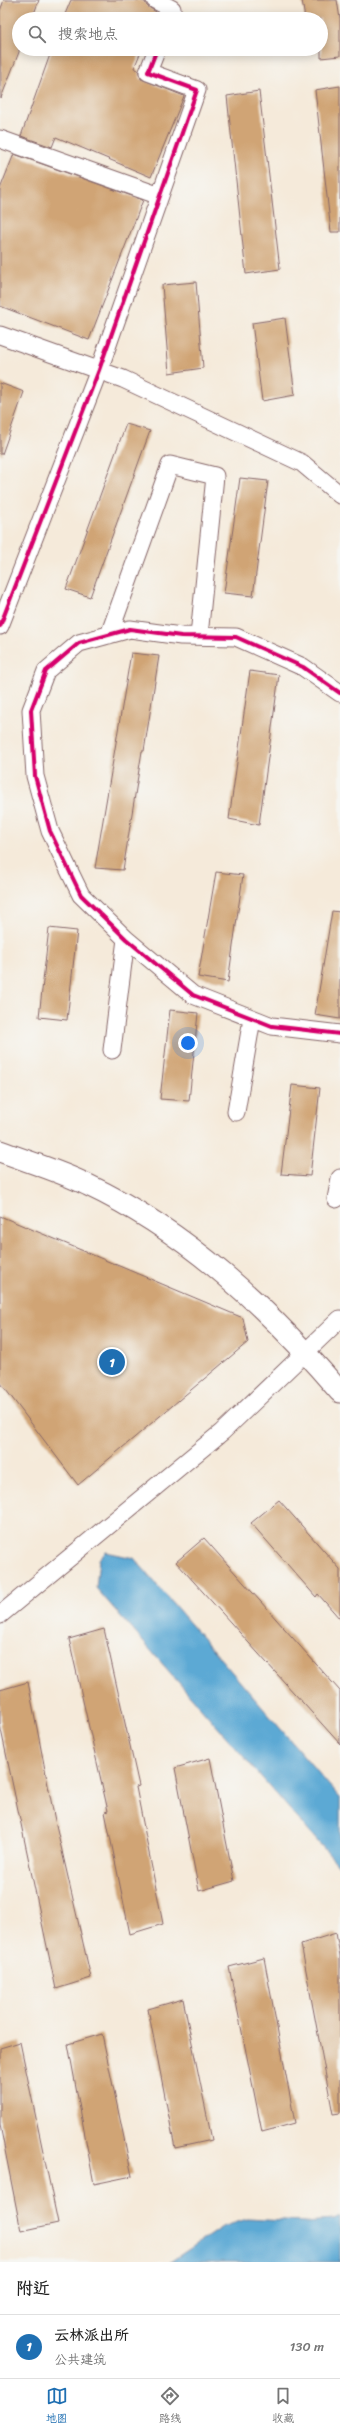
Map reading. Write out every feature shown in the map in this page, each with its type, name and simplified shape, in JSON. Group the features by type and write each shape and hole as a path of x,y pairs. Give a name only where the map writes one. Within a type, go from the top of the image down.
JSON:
{"street":[{"path":"155,0 172,8 171,12"},
{"path":"0,626 99,370 197,90 148,72 154,56"},
{"path":"0,138 160,196"},
{"path":"0,335 123,379 302,463 340,495"},
{"path":"109,635 170,465 216,476 199,636"},
{"path":"340,693 303,667 236,637 199,636 130,629 79,643 46,671 31,710 35,776 50,830 81,895 126,939 194,996 272,1026 340,1034"},
{"path":"112,1050 126,939"},
{"path":"236,1112 252,1019"},
{"path":"0,1151 88,1185 170,1232 225,1275 306,1352 340,1392"},
{"path":"336,1199 340,1178"},
{"path":"0,1615 222,1432 340,1319"}],"water":[{"path":"106,1552 134,1558 340,1798 340,1867 96,1588 99,1559"},
{"path":"340,2217 340,2262 170,2262 222,2227 247,2219 304,2222 334,2220"}],"building":[{"path":"4,0 39,0 35,12 12,12 12,56 17,56 1,98 0,11"},
{"path":"71,0 139,0 145,2 147,6 156,12 66,12"},
{"path":"302,0 337,0 340,19 340,56 321,58 321,56 328,56 328,12 304,12"},
{"path":"50,56 139,56 134,68 138,70 141,79 184,96 151,177 56,137 52,147 21,136"},
{"path":"340,86 340,232 331,232 315,90"},
{"path":"259,91 280,269 246,274 227,96"},
{"path":"14,154 143,200 89,340 0,306 0,189"},
{"path":"196,282 203,368 169,373 162,285"},
{"path":"285,318 295,395 262,401 252,323"},
{"path":"0,383 24,392 2,454 0,454"},
{"path":"126,424 150,431 90,597 66,589"},
{"path":"240,478 268,481 253,596 224,593"},
{"path":"131,653 159,656 144,751 142,751 123,870 95,868"},
{"path":"250,671 279,675 259,825 229,819"},
{"path":"216,872 243,875 228,982 198,977"},
{"path":"332,911 340,912 340,1019 315,1015"},
{"path":"49,928 77,931 67,1020 39,1017"},
{"path":"170,1010 198,1013 189,1101 160,1099"},
{"path":"292,1085 320,1088 310,1176 281,1174"},
{"path":"0,1216 243,1318 248,1342 78,1485 0,1382"},
{"path":"279,1500 340,1569 340,1619 318,1594 316,1597 251,1523"},
{"path":"204,1538 340,1691 340,1744 176,1562"},
{"path":"104,1629 139,1786 136,1787 163,1924 130,1934 105,1812 108,1811 69,1639"},
{"path":"28,1682 54,1816 91,1978 56,1989 0,1725 0,1690"},
{"path":"210,1758 234,1881 199,1891 175,1768"},
{"path":"336,1933 340,1956 340,2113 333,2114 301,1944"},
{"path":"264,1958 295,2123 262,2132 229,1967"},
{"path":"183,1999 212,2140 175,2148 148,2009"},
{"path":"102,2034 132,2176 94,2184 68,2044"},
{"path":"20,2042 58,2223 21,2231 0,2125 0,2048"}],"cycle path":[{"path":"0,626 99,370 197,90 148,72 154,56"},
{"path":"340,693 303,667 236,637 181,636 130,629 79,643 46,671 31,710 35,776 50,831 81,895 126,939 193,995 272,1026 340,1034"}],"place":[{"name":"云林派出所","path":"112,1362"}]}
